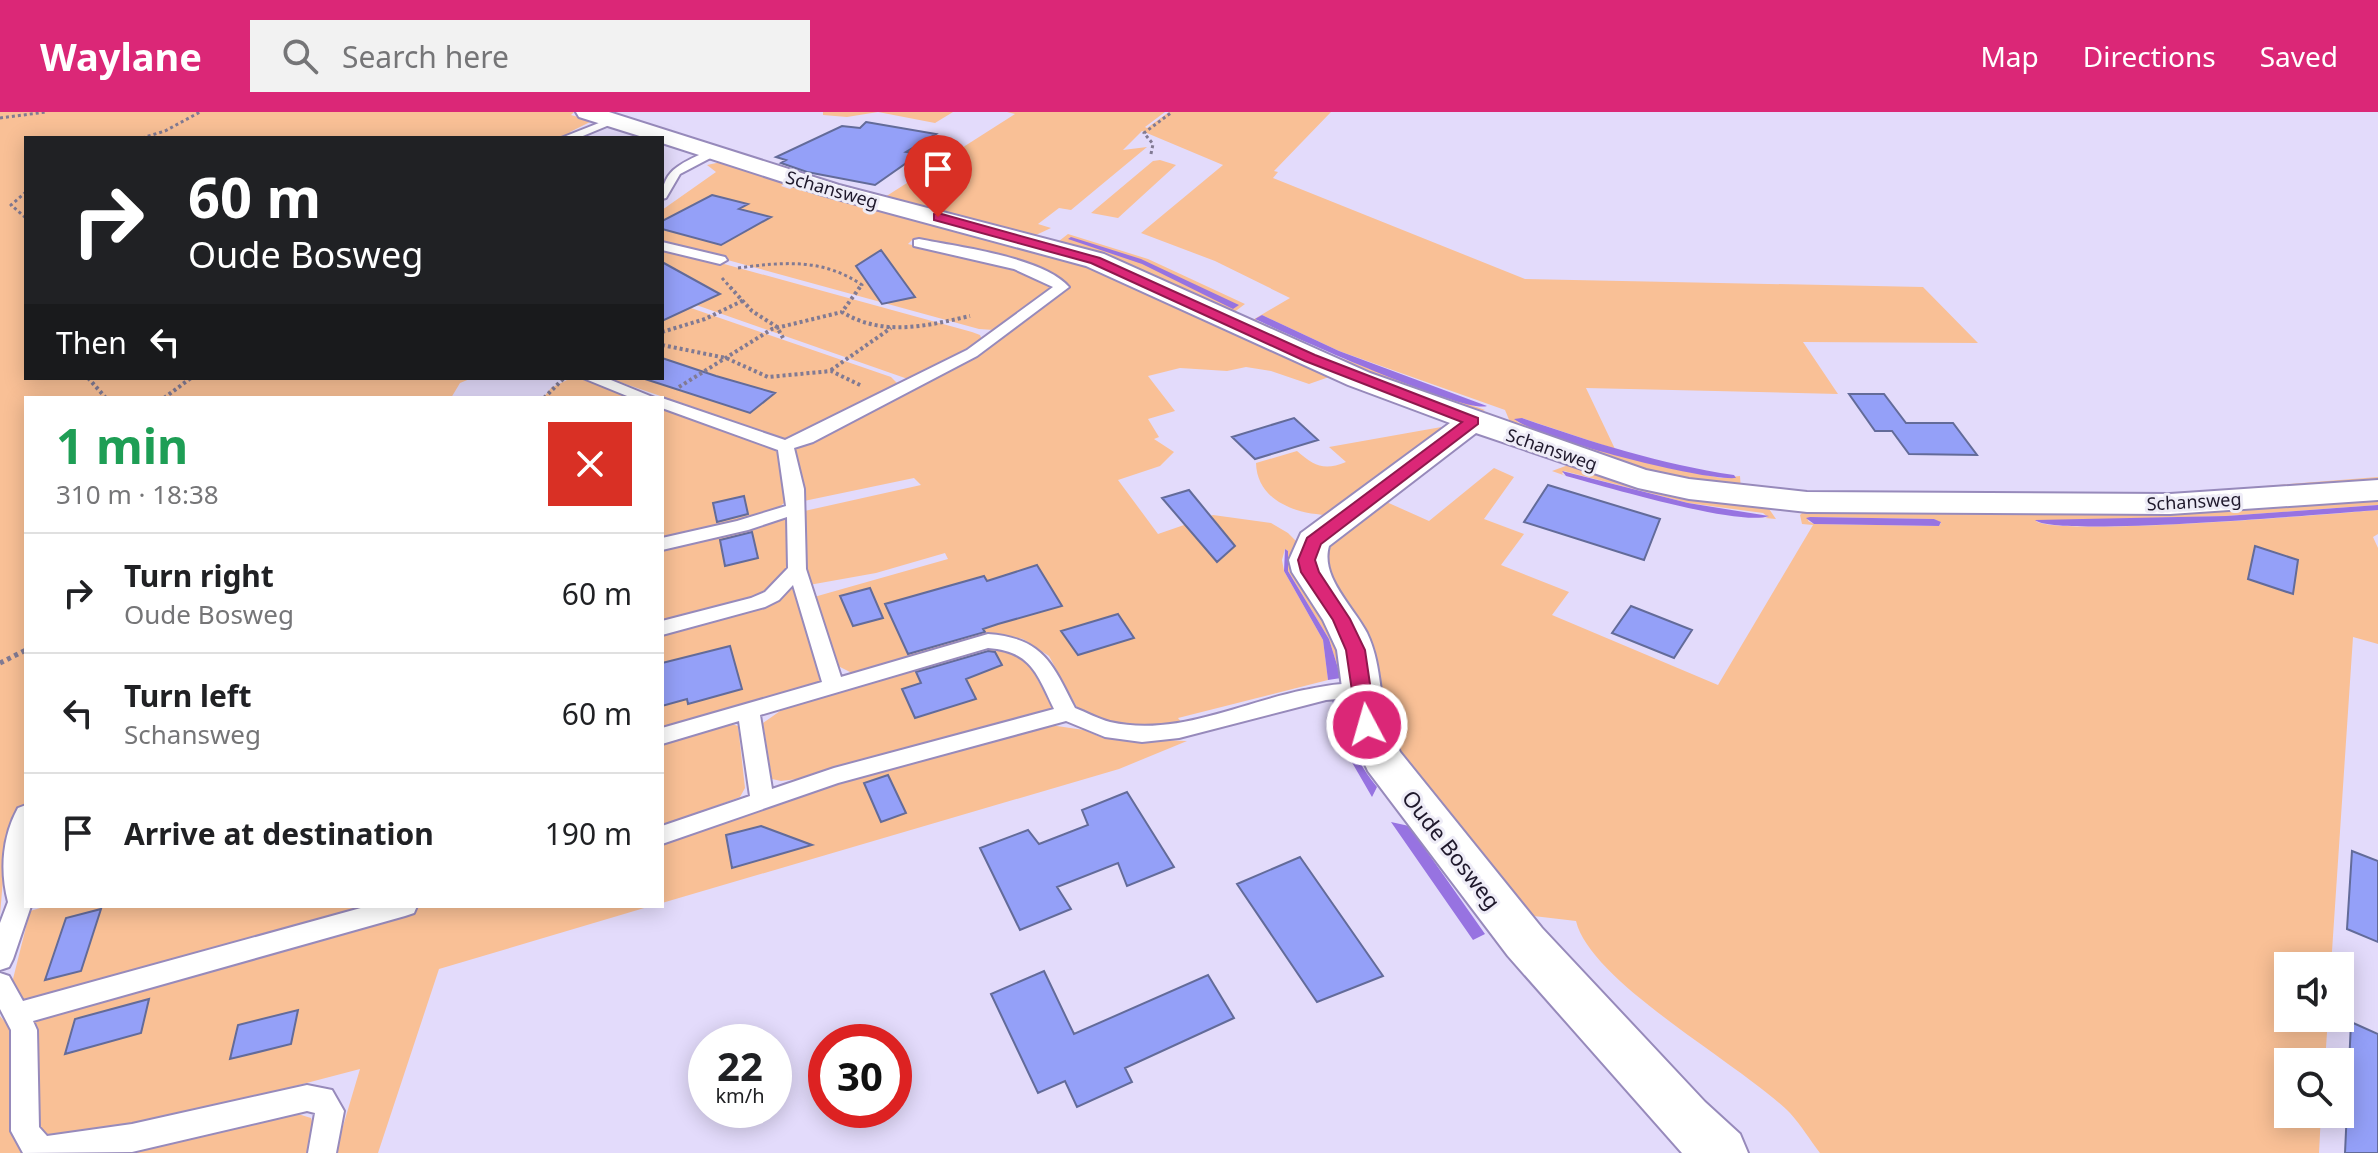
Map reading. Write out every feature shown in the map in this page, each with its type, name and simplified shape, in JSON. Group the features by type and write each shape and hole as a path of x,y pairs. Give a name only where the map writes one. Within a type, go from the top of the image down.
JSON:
{"street":[{"name":"Schansweg","path":"587,112 656,136"},
{"name":"Schansweg","path":"664,139 831,190 1095,260 1147,281 1289,349 1472,421 1638,478 1725,494 1807,502 2170,504 2378,490"},
{"name":"Oude Bosweg","path":"1472,421 1313,541 1307,560 1310,572 1341,619 1356,650 1367,725 1383,760 1525,942 1686,1120 1721,1153"}],"lane":[{"path":"572,136 613,121"},
{"path":"664,191 675,172 714,153"},
{"path":"666,397 784,446 807,438 972,353 1062,287 1048,275 1026,268 919,243"},
{"path":"664,247 716,266"},
{"path":"597,380 641,396"},
{"path":"784,446 791,461 797,569 834,686"},
{"path":"664,544 742,526 794,509"},
{"path":"664,627 758,603 772,596 797,569"},
{"path":"664,735 988,641 1006,641 1036,654 1067,713 1104,731 1180,733 1336,689 1364,691"},
{"path":"749,713 762,800"},
{"path":"664,834 834,776 1067,713"},
{"path":"0,959 23,902 12,881 18,830 24,818"},
{"path":"17,1014 398,908"},
{"path":"0,984 24,1030 25,1131 34,1144 45,1150 132,1138 307,1098 322,1099 330,1111 322,1153"}],"path":[{"path":"0,118 46,112"},
{"path":"149,136 165,131 200,112"},
{"path":"1151,154 1153,144 1144,133 1172,112"},
{"path":"24,194 11,205 24,216"},
{"path":"666,397 745,343 777,327 842,312 862,285 836,268 800,261 737,268"},
{"path":"716,266 752,311 777,327 783,338"},
{"path":"664,331 705,319 744,300"},
{"path":"842,312 852,320 891,328 932,325 970,316"},
{"path":"664,345 726,358 768,377 796,377 831,371 891,328"},
{"path":"831,371 861,385 875,402"},
{"path":"90,380 104,396"},
{"path":"167,396 188,380"},
{"path":"546,396 562,380"},
{"path":"0,663 24,651"}],"shaded area":[{"path":"0,112 574,112 571,115 592,121 570,132 572,136 24,136 24,380 467,380 460,383 452,396 24,396 24,808 7,832 0,915"},
{"path":"823,112 878,112 847,117 823,115"},
{"path":"878,112 953,112 935,123"},
{"path":"1007,112 1165,112 1147,128 1169,112 1331,112 1274,171 1278,172 1273,178 1525,279 1923,287 1978,343 1803,342 1838,394 1586,388 1615,449 1522,418 1517,422 1648,463 1721,478 1740,476 1741,490 1642,472 1513,429 1505,410 1339,351 1262,315 1256,320 1330,354 1485,410 1474,415 1365,375 1251,321 1290,298 1215,261 1141,233 1223,165 1142,131 1123,150 1147,147 1071,210 1059,208 1038,224 1051,228 1036,235 884,200 811,177 885,197 1015,114"},
{"path":"726,161 787,181 781,186 790,189 798,184 1112,272 1356,388 1329,377 1309,384 1271,371 1246,367 1227,371 1180,368 1148,376 1175,411 1148,419 1159,437 1154,439 1174,452 1160,466 1118,480 1158,534 1213,515 1271,523 1288,533 1299,544 1334,621 1341,678 1329,639 1288,571 1288,551 1285,549 1282,560 1284,571 1323,640 1328,680 1178,718 1182,723 1134,729 1095,722 1080,713 1049,656 1023,639 998,634 883,668 852,673 834,664 814,597 948,559 945,553 876,573 809,585 800,512 921,485 914,478 804,501 795,449 1007,332 1067,285 1041,271 1019,264 912,240 908,244 1027,274 1058,285 994,330 979,329 664,243 664,209 716,172 707,165"},
{"path":"1153,161 1176,165 1118,218 1091,213"},
{"path":"1068,234 1148,259 1245,304 1233,313 1062,244 1059,241"},
{"path":"1071,237 1141,259 1239,305 1233,309 1142,264 1068,239"},
{"path":"664,250 677,251 980,335 982,340 911,378 664,294"},
{"path":"664,299 891,377 897,383 895,387 793,439 614,380 664,380"},
{"path":"1262,315 1339,351 1487,406 1472,405 1412,386 1255,319"},
{"path":"567,380 584,380 628,396 545,396 551,388"},
{"path":"664,409 779,451 788,498 766,515 664,541"},
{"path":"1522,418 1626,451 1734,475 1736,478 1690,473 1586,447 1514,419"},
{"path":"1447,426 1335,515 1295,510 1272,497 1258,477 1256,463 1297,451 1314,463 1331,466 1346,462 1329,447"},
{"path":"1571,464 1767,506 1776,519 1765,518 1768,517 1763,513 1688,503 1564,471 1562,474 1566,476 1552,471"},
{"path":"1494,468 1514,477 1484,519 1524,534 1501,565 1569,592 1552,615 1718,685 1813,525 1802,524 1800,515 1806,509 2378,497 2378,505 2226,516 2036,521 2091,527 2141,526 2378,510 2378,534 2373,537 2378,548 2378,644 2353,637 2332,952 2274,952 2274,1032 2327,1032 2326,1048 2274,1048 2274,1128 2320,1128 2319,1153 1820,1153 1790,1113 1767,1093 1670,1022 1609,970 1587,945 1576,921 1525,915 1395,752 1384,727 1365,633 1320,563 1327,541 1382,500 1429,521","holes":["1810,517 1934,519 1941,523 1939,526 1814,524 1808,521"]},
{"path":"1562,471 1688,503 1769,516 1753,518 1702,511 1566,476"},
{"path":"2378,477 2378,483 2173,498 2061,499 2049,492 2177,493"},
{"path":"2378,505 2378,510 2140,526 2053,525 2035,520 2226,516"},
{"path":"789,516 788,574 767,594 664,623 664,547"},
{"path":"1806,518 1934,519 1941,522 1939,526 1814,524"},
{"path":"1285,549 1288,551 1288,571 1329,639 1341,678 1328,680 1323,640 1284,571"},
{"path":"795,585 822,685 664,729 664,630 776,598"},
{"path":"1000,647 1022,651 1053,708 797,779 772,779 763,723 783,709"},
{"path":"1332,699 1340,699 1352,746 1377,787 1372,797 1339,740"},
{"path":"726,722 738,726 745,788 740,797 664,825 664,739"},
{"path":"1050,725 1084,730 1103,738 1187,741 1119,769 664,902 664,839 828,783"},
{"path":"1391,822 1409,826 1485,934 1473,940"},
{"path":"40,908 372,908 43,1002 23,999 12,983 30,911"},
{"path":"419,908 644,908 439,969 378,1153 335,1153 360,1069 105,1136 46,1138 39,1132 30,1017"},
{"path":"0,1016 16,1035 16,1141 24,1153 0,1153"},
{"path":"298,1114 311,1118 314,1128 307,1153 97,1153"}],"building":[{"path":"866,122 936,134 906,152 919,154 875,185 807,172 781,163 786,160 776,157 842,126 860,128"},
{"path":"712,195 748,204 739,209 771,217 721,245 664,230 664,220"},
{"path":"881,250 915,297 882,304 856,266"},
{"path":"664,263 720,294 664,320"},
{"path":"664,359 775,393 750,413 648,380 664,380"},
{"path":"1849,394 1884,394 1906,423 1953,423 1977,455 1909,454 1892,431 1875,431"},
{"path":"1294,418 1318,440 1255,459 1232,437"},
{"path":"1548,485 1660,519 1644,560 1524,522"},
{"path":"1189,490 1235,546 1217,562 1162,498"},
{"path":"744,496 748,514 717,522 713,503"},
{"path":"752,532 758,558 725,566 720,540"},
{"path":"2255,546 2298,560 2293,594 2248,579"},
{"path":"1037,565 1062,606 908,654 885,604 984,576 987,581"},
{"path":"870,588 883,618 853,626 840,596"},
{"path":"1631,606 1692,630 1674,658 1612,633"},
{"path":"1118,614 1134,638 1078,655 1061,631"},
{"path":"730,646 742,689 688,704 687,699 664,705 664,662"},
{"path":"988,651 995,652 1002,665 966,679 976,699 915,718 902,689 921,683 916,672"},
{"path":"888,775 906,813 881,822 864,783"},
{"path":"1127,792 1174,867 1127,886 1118,863 1057,887 1071,909 1020,930 980,848 1028,830 1039,844 1088,825 1082,810"},
{"path":"761,826 812,845 732,868 726,835"},
{"path":"2352,851 2378,861 2378,942 2347,929"},
{"path":"1300,857 1383,976 1317,1002 1237,884"},
{"path":"101,909 81,971 45,980 66,918"},
{"path":"1044,971 1074,1034 1208,975 1234,1018 1125,1068 1132,1082 1077,1107 1065,1081 1038,1093 991,994"},
{"path":"149,999 141,1033 65,1054 75,1019"},
{"path":"298,1010 291,1044 230,1059 238,1025"},
{"path":"2354,1023 2378,1034 2378,1153 2345,1153 2346,1128 2354,1128 2354,1048 2350,1048"}],"route":[{"path":"938,217 1095,260 1134,275 1260,337 1359,379 1472,421 1313,541 1307,560 1310,572 1341,619 1356,650 1367,725"}]}
